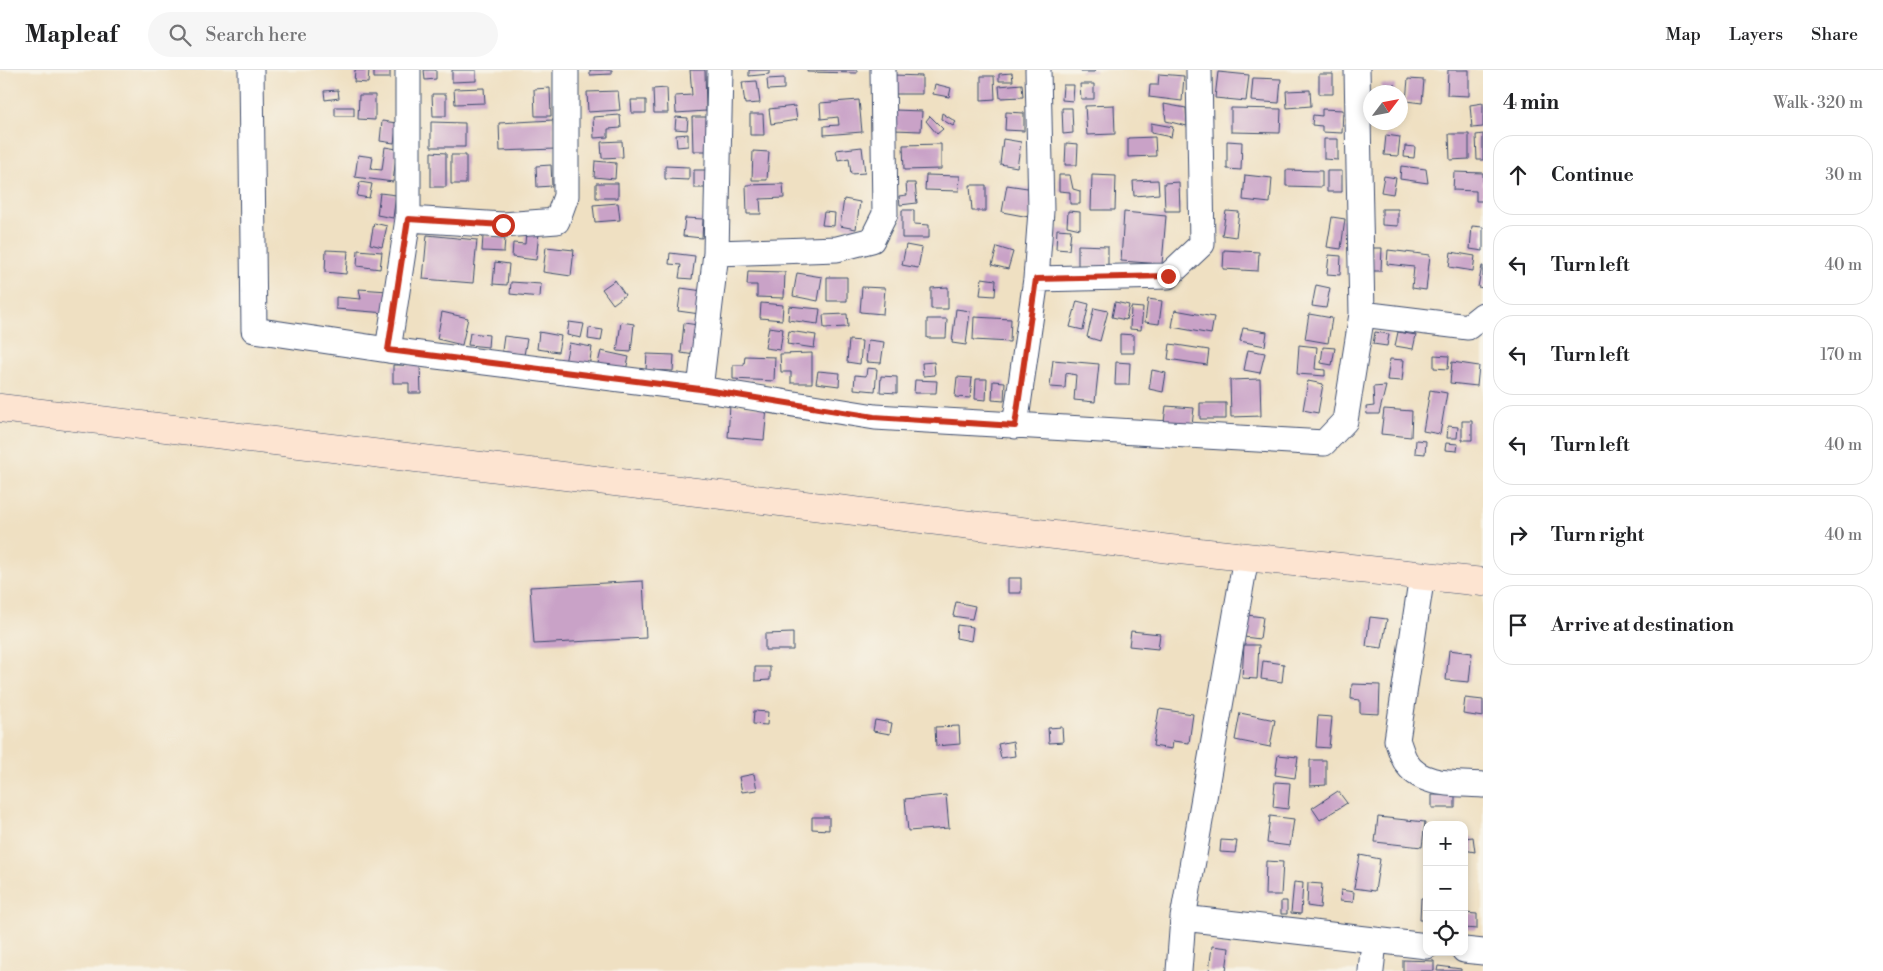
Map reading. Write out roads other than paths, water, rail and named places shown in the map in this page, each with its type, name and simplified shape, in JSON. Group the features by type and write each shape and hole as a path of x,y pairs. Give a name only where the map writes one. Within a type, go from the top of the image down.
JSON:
{"main road":[{"path":"0,408 1246,557 1483,582"}],"street":[{"path":"252,70 254,330 388,350 700,389 874,417 1324,443 1345,421 1362,314 1357,70"},
{"path":"388,350 408,219 408,70"},
{"path":"408,219 503,225 557,221 566,196 566,70"},
{"path":"700,389 716,253 720,70"},
{"path":"716,253 837,249 872,240 885,214 883,70"},
{"path":"1015,426 1036,279 1041,211 1038,70"},
{"path":"1036,279 1168,276 1202,244 1199,70"},
{"path":"1362,314 1468,326 1483,315"},
{"path":"1179,971 1183,918 1246,557"},
{"path":"1422,575 1398,740 1406,763 1419,776 1440,782 1483,785"},
{"path":"1183,918 1423,946"},
{"path":"1371,971 1374,941"},
{"path":"1468,950 1483,952"}]}
